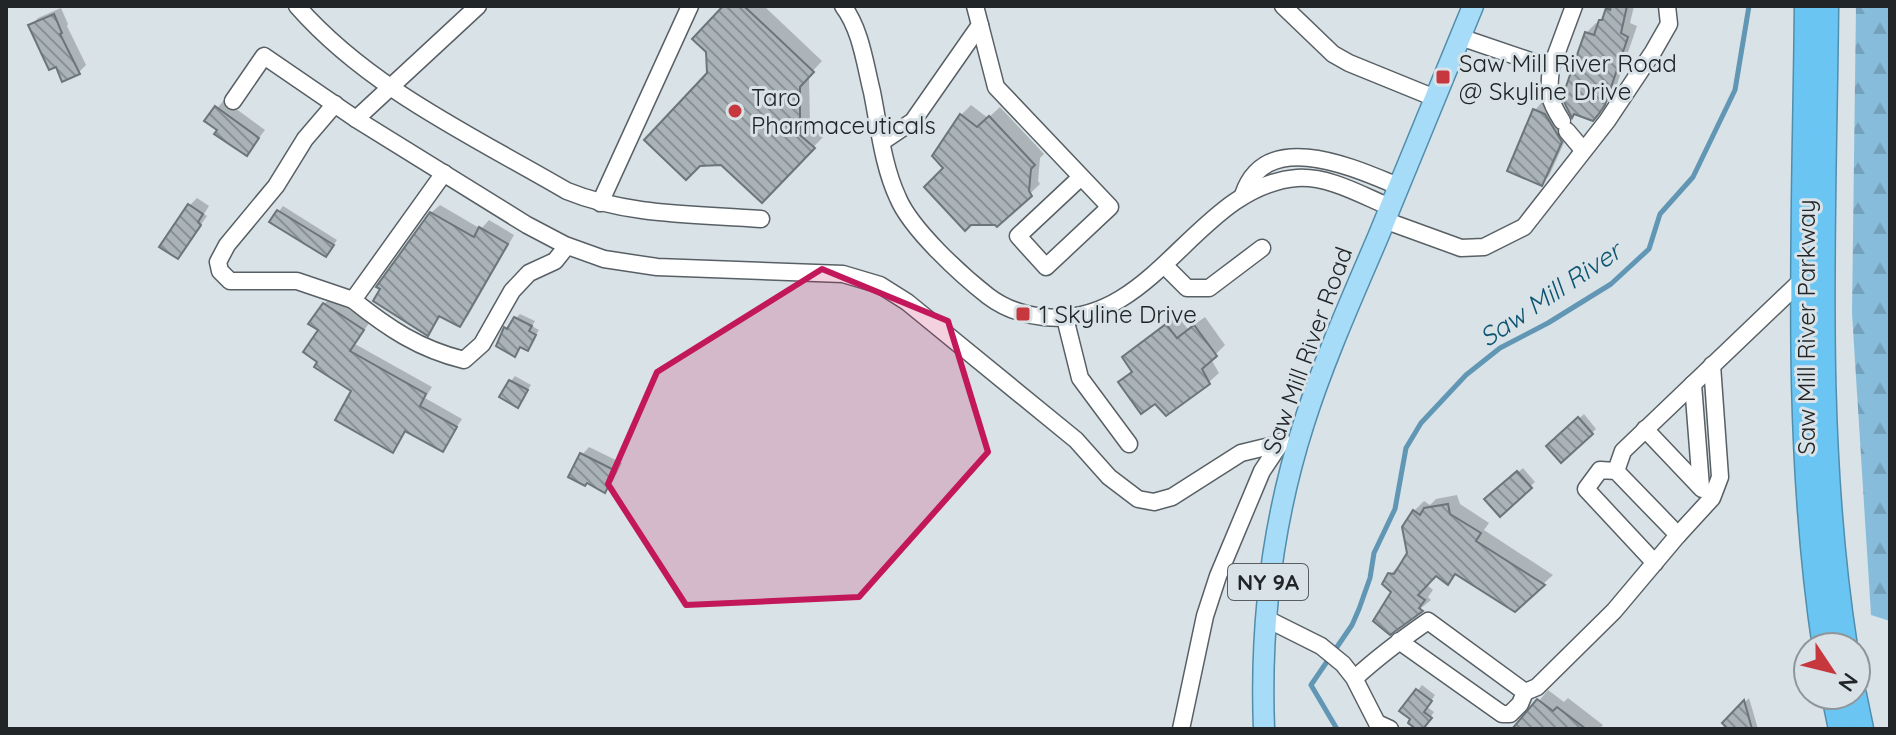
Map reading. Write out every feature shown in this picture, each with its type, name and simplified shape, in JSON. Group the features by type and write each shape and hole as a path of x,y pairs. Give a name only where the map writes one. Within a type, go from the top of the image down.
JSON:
{"highway":[{"name":"Saw Mill River Parkway","path":"1807,6 1804,389 1808,503 1823,631"},
{"name":"Saw Mill River Parkway","path":"1826,6 1824,411 1832,551 1843,631"}],"main road":[{"name":"Saw Mill River Road","path":"1264,729 1265,618 1276,532 1299,439 1327,360 1473,6"}],"street":[{"path":"297,6 339,50 389,88 567,191 628,209 761,219"},
{"path":"356,119 478,6"},
{"path":"600,203 690,6"},
{"path":"843,6 856,30 864,55 882,142 901,206 915,225 988,296 1010,309 1037,316 1065,318 1106,308 1164,265 1243,195 1290,179 1309,178 1328,182 1445,244 1461,248 1484,247 1524,227 1607,121 1653,52 1669,24 1667,6"},
{"path":"975,6 996,87 1110,207 1046,267 1018,236 1081,177"},
{"path":"1283,6 1333,54 1435,98"},
{"path":"1574,6 1551,68 1548,91 1551,104 1564,126 1583,150"},
{"path":"882,142 913,121 980,25"},
{"path":"1460,37 1551,68"},
{"path":"233,101 264,56 356,119 527,225 567,246 604,259 657,267 843,274 880,285 907,302 1076,440 1109,477 1138,499 1154,502 1172,497 1241,453 1278,444"},
{"path":"335,104 305,139 276,186 227,245 218,262 220,271 230,281 297,281 353,300 381,323 433,353 464,360 482,344 512,291 529,273 555,261 567,246"},
{"path":"1243,195 1256,171 1296,158 1333,161 1398,186"},
{"path":"353,300 444,173"},
{"path":"1164,265 1187,288 1209,288 1262,248"},
{"path":"1616,471 1623,451 1804,278"},
{"path":"1065,318 1080,378 1129,444"},
{"path":"1399,641 1502,714 1510,714 1520,704 1525,692 1537,687 1614,611 1678,535 1720,477 1712,365"},
{"path":"1693,384 1707,493"},
{"path":"1645,429 1707,493"},
{"path":"1181,729 1209,602 1240,522 1262,471 1278,444 1283,440 1299,439"},
{"path":"1655,563 1586,489 1600,470 1616,471 1678,535"},
{"path":"1265,618 1321,646 1343,664 1355,678 1377,723 1390,729"},
{"path":"1355,678 1428,621 1525,692"}],"highlighted area":[{"path":"822,269 948,321 988,452 859,597 686,605 608,484 657,372"}],"green space":[{"path":"1856,6 1890,6 1890,621 1871,615 1852,313"}],"building":[{"name":"Taro Pharmaceuticals","path":"723,6 744,6 814,72 800,87 800,135 815,148 762,203 721,165 700,166 686,180 644,140 707,73 706,52 692,39"},
{"path":"1611,6 1627,6 1621,33 1628,37 1605,105 1593,121 1574,114 1572,118 1562,98 1585,32 1594,35 1606,8 1610,10"},
{"path":"54,14 60,34 80,74 62,82 56,67 49,70 28,25"},
{"path":"215,106 259,138 247,156 214,134 217,130 204,121"},
{"path":"1533,109 1545,114 1562,142 1542,186 1507,171"},
{"path":"960,114 977,127 989,116 1035,165 1031,169 1029,191 1032,196 997,227 971,225 965,231 924,187 943,168 932,156"},
{"path":"188,204 203,214 198,222 201,225 178,259 159,247"},
{"path":"277,210 334,245 326,257 269,222"},
{"path":"430,212 474,237 479,227 508,244 460,327 439,316 428,336 373,301 380,289 376,287"},
{"path":"323,303 364,330 350,351 426,394 420,406 457,427 443,452 405,431 393,453 335,420 351,391 314,367 317,362 303,352 318,330 308,324"},
{"path":"514,317 532,326 529,331 536,335 528,351 520,347 515,357 496,346 504,327 507,329"},
{"path":"1166,324 1177,338 1194,325 1217,356 1202,369 1210,384 1166,416 1155,404 1141,414 1118,382 1132,372 1122,357"},
{"path":"509,380 528,390 518,408 499,397"},
{"path":"1578,417 1593,434 1561,463 1546,446"},
{"path":"580,453 616,471 605,493 568,477"},
{"path":"1517,471 1532,488 1500,517 1484,499"},
{"path":"1448,504 1450,514 1481,533 1476,541 1545,585 1515,612 1455,574 1448,585 1436,576 1418,595 1425,600 1419,608 1423,611 1390,635 1373,621 1391,592 1382,584 1388,573 1394,574 1407,553 1402,527 1413,510 1420,515 1424,508"},
{"path":"1416,689 1432,701 1424,712 1432,718 1423,729 1416,729 1408,723 1410,719 1399,711"},
{"path":"1537,699 1553,711 1557,707 1586,729 1512,729"},
{"path":"1744,700 1752,729 1728,729 1722,723"}],"waterway":[{"name":"Saw Mill River","path":"1337,729 1311,685 1352,625 1359,609 1370,578 1374,553 1395,509 1406,448 1421,423 1466,375 1500,348 1611,284 1649,249 1660,214 1693,177 1735,90 1749,6"}],"place":[{"name":"Saw Mill River Road @ Skyline Drive","path":"1443,77"},
{"name":"Taro Pharmaceuticals","path":"735,111"},
{"name":"1 Skyline Drive","path":"1023,314"}]}
